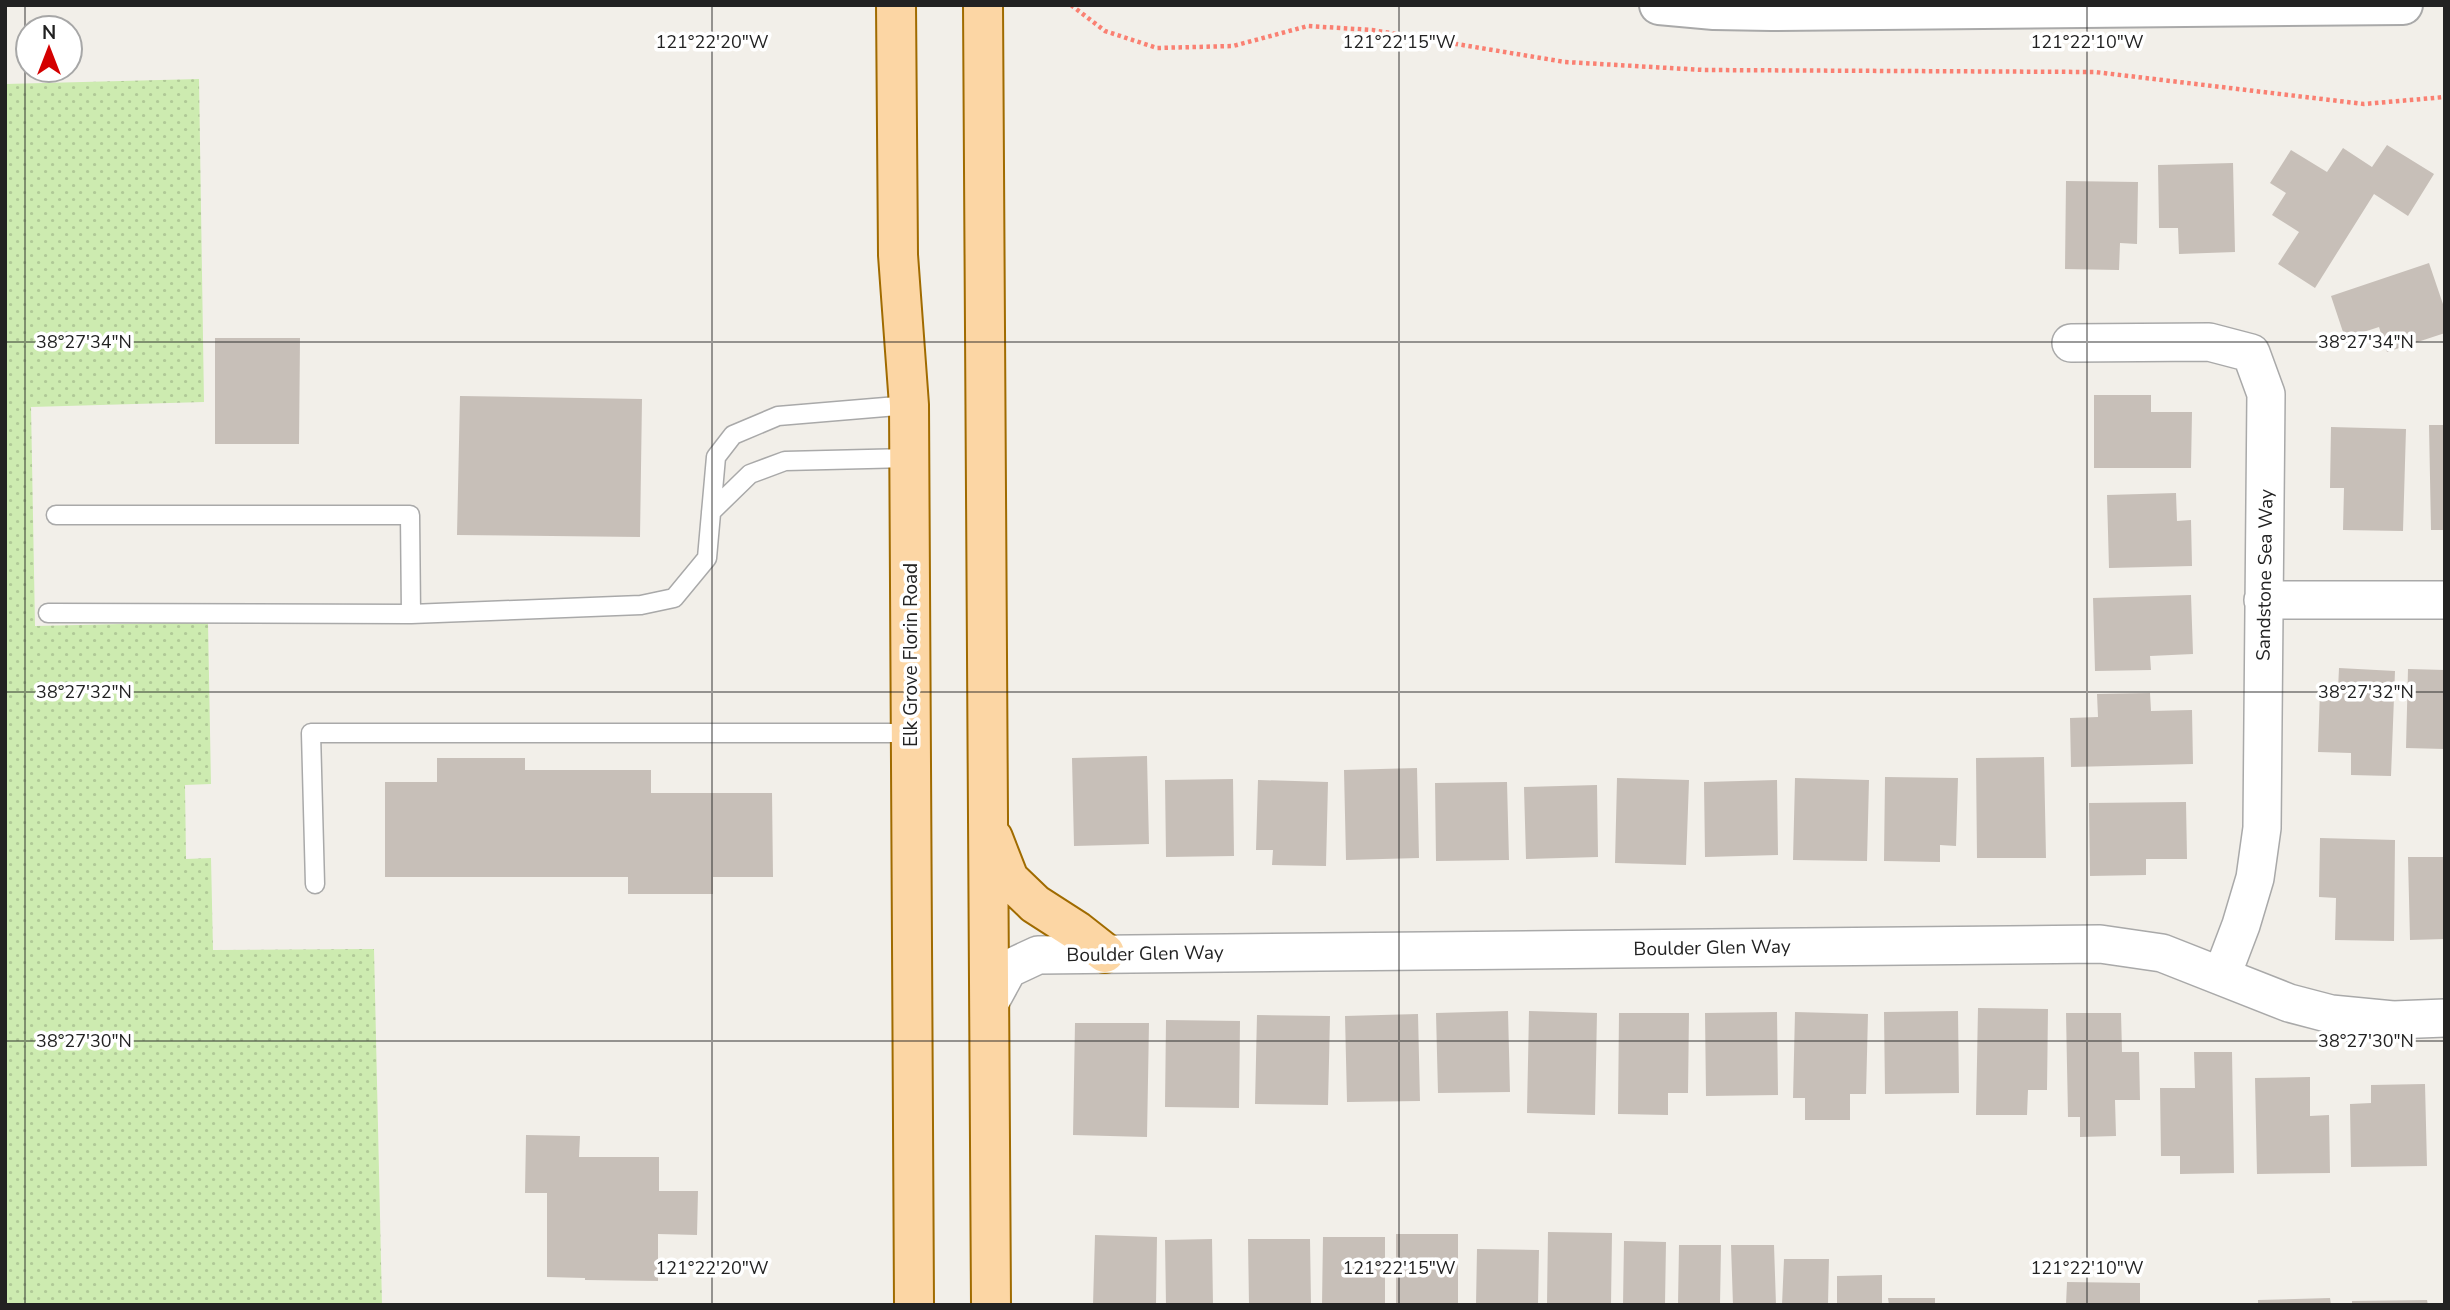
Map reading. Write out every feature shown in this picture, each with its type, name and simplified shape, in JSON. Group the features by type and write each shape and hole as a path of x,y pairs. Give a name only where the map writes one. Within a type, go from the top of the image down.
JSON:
{"main road":[{"name":"Elk Grove Florin Road","path":"896,5 898,256 909,405 914,1305"},
{"path":"984,5 991,1305"},
{"path":"987,822 1009,878 1035,904 1105,953"}],"street":[{"path":"1659,5 1714,10 2403,5"},
{"name":"Sandstone Sea Way","path":"2071,343 2209,342 2251,353 2266,394 2262,828 2255,878 2241,925 2221,975"},
{"path":"2263,600 2445,600"},
{"name":"Boulder Glen Way","path":"990,1002 1008,969 1038,955 2100,944 2162,953 2289,1003 2331,1014 2393,1020 2445,1018"}],"lane":[{"path":"48,613 411,614 641,605 674,598 707,558 716,457 733,435 778,416 909,405"},
{"path":"711,512 750,474 785,461 909,458"},
{"path":"56,515 410,515 411,614"},
{"path":"315,884 311,733 911,733"}],"path":[{"path":"1071,5 1105,31 1157,48 1233,47 1308,26 1372,30 1565,62 1704,70 2095,72 2364,104 2445,97"}],"green space":[{"path":"199,79 204,402 31,407 35,626 208,622 211,784 185,785 186,859 211,858 213,950 374,949 382,1305 5,1305 5,84"}],"building":[{"path":"2387,145 2434,174 2408,216 2374,194 2315,288 2278,264 2299,232 2272,215 2286,193 2270,183 2291,150 2327,172 2343,148 2372,167"},
{"path":"2233,163 2235,252 2179,254 2178,228 2159,228 2158,165"},
{"path":"2066,181 2138,182 2137,244 2120,243 2119,270 2065,269"},
{"path":"2429,263 2445,310 2445,333 2387,352 2379,327 2345,338 2331,296"},
{"path":"215,338 300,338 299,444 215,444"},
{"path":"2094,395 2151,395 2151,412 2192,412 2191,468 2094,468"},
{"path":"460,396 642,399 640,537 457,535"},
{"path":"2429,425 2445,425 2445,530 2431,530"},
{"path":"2331,427 2406,429 2403,531 2343,530 2344,488 2330,488"},
{"path":"2176,493 2177,521 2191,520 2192,566 2109,568 2107,495"},
{"path":"2191,595 2193,654 2150,656 2151,670 2095,671 2093,598"},
{"path":"2339,668 2395,671 2391,776 2351,775 2351,753 2318,752 2320,689 2338,690"},
{"path":"2408,669 2445,670 2445,749 2406,748"},
{"path":"2150,693 2151,711 2192,710 2193,764 2071,767 2070,718 2098,717 2097,694"},
{"path":"1147,756 1149,844 1074,846 1072,758"},
{"path":"2044,757 2046,858 1977,858 1976,758"},
{"path":"437,758 525,758 525,770 651,770 651,793 772,793 773,877 713,877 713,894 628,894 628,877 385,877 385,782 437,782"},
{"path":"1417,768 1419,858 1346,860 1344,770"},
{"path":"1885,777 1958,778 1956,846 1940,845 1940,862 1884,861"},
{"path":"1617,778 1689,780 1686,865 1615,863"},
{"path":"1795,778 1869,780 1867,861 1793,860"},
{"path":"1233,779 1234,856 1166,857 1165,780"},
{"path":"1258,780 1328,782 1326,866 1272,865 1273,850 1256,850"},
{"path":"1777,780 1778,855 1705,857 1704,782"},
{"path":"1507,782 1509,860 1436,861 1435,783"},
{"path":"1597,785 1598,857 1526,859 1524,787"},
{"path":"2186,802 2187,859 2146,859 2146,875 2090,876 2089,803"},
{"path":"2320,838 2395,840 2394,941 2335,940 2336,898 2319,897"},
{"path":"2408,857 2445,857 2445,939 2410,940"},
{"path":"1978,1008 2048,1009 2047,1090 2028,1090 2027,1115 1976,1115"},
{"path":"1508,1011 1510,1092 1438,1093 1436,1013"},
{"path":"1529,1011 1597,1013 1595,1115 1527,1113"},
{"path":"1958,1011 1959,1093 1885,1094 1884,1012"},
{"path":"1777,1012 1778,1095 1706,1096 1705,1013"},
{"path":"1795,1012 1868,1014 1866,1094 1850,1094 1850,1120 1805,1120 1805,1098 1793,1098"},
{"path":"1619,1013 1689,1013 1688,1093 1668,1093 1668,1115 1618,1114"},
{"path":"2066,1013 2121,1013 2122,1052 2139,1052 2140,1100 2115,1100 2116,1136 2080,1137 2080,1117 2068,1117"},
{"path":"1418,1014 1420,1101 1347,1102 1345,1016"},
{"path":"1257,1015 1330,1016 1328,1105 1255,1104"},
{"path":"1166,1020 1240,1021 1239,1108 1165,1107"},
{"path":"1075,1023 1149,1023 1147,1137 1073,1135"},
{"path":"2194,1052 2232,1052 2234,1173 2180,1174 2180,1156 2161,1156 2160,1088 2195,1088"},
{"path":"2310,1077 2310,1116 2329,1115 2330,1173 2257,1174 2255,1078"},
{"path":"2425,1084 2427,1166 2351,1167 2350,1104 2371,1103 2371,1085"},
{"path":"526,1135 580,1136 579,1157 659,1157 659,1191 698,1191 697,1235 658,1234 658,1281 547,1277 547,1193 525,1193"},
{"path":"1548,1232 1612,1233 1611,1305 1547,1305"},
{"path":"1396,1234 1458,1234 1458,1305 1396,1305"},
{"path":"1095,1235 1157,1237 1156,1305 1093,1305"},
{"path":"1323,1237 1385,1237 1385,1305 1322,1305"},
{"path":"1212,1239 1213,1305 1166,1305 1165,1240"},
{"path":"1248,1239 1310,1239 1311,1305 1249,1305"},
{"path":"1624,1241 1666,1242 1665,1305 1623,1305"},
{"path":"1679,1245 1721,1245 1720,1305 1678,1305"},
{"path":"1731,1245 1774,1245 1776,1305 1733,1305"},
{"path":"1477,1249 1539,1250 1538,1305 1476,1305"},
{"path":"1784,1259 1829,1259 1828,1305 1782,1305"},
{"path":"1882,1275 1882,1305 1837,1305 1837,1276"},
{"path":"2067,1282 2140,1283 2140,1305 2066,1305"},
{"path":"1888,1298 1935,1298 1935,1305 1889,1305"},
{"path":"2330,1298 2331,1305 2258,1305 2258,1300"},
{"path":"2427,1300 2428,1305 2352,1305 2352,1301"}]}
